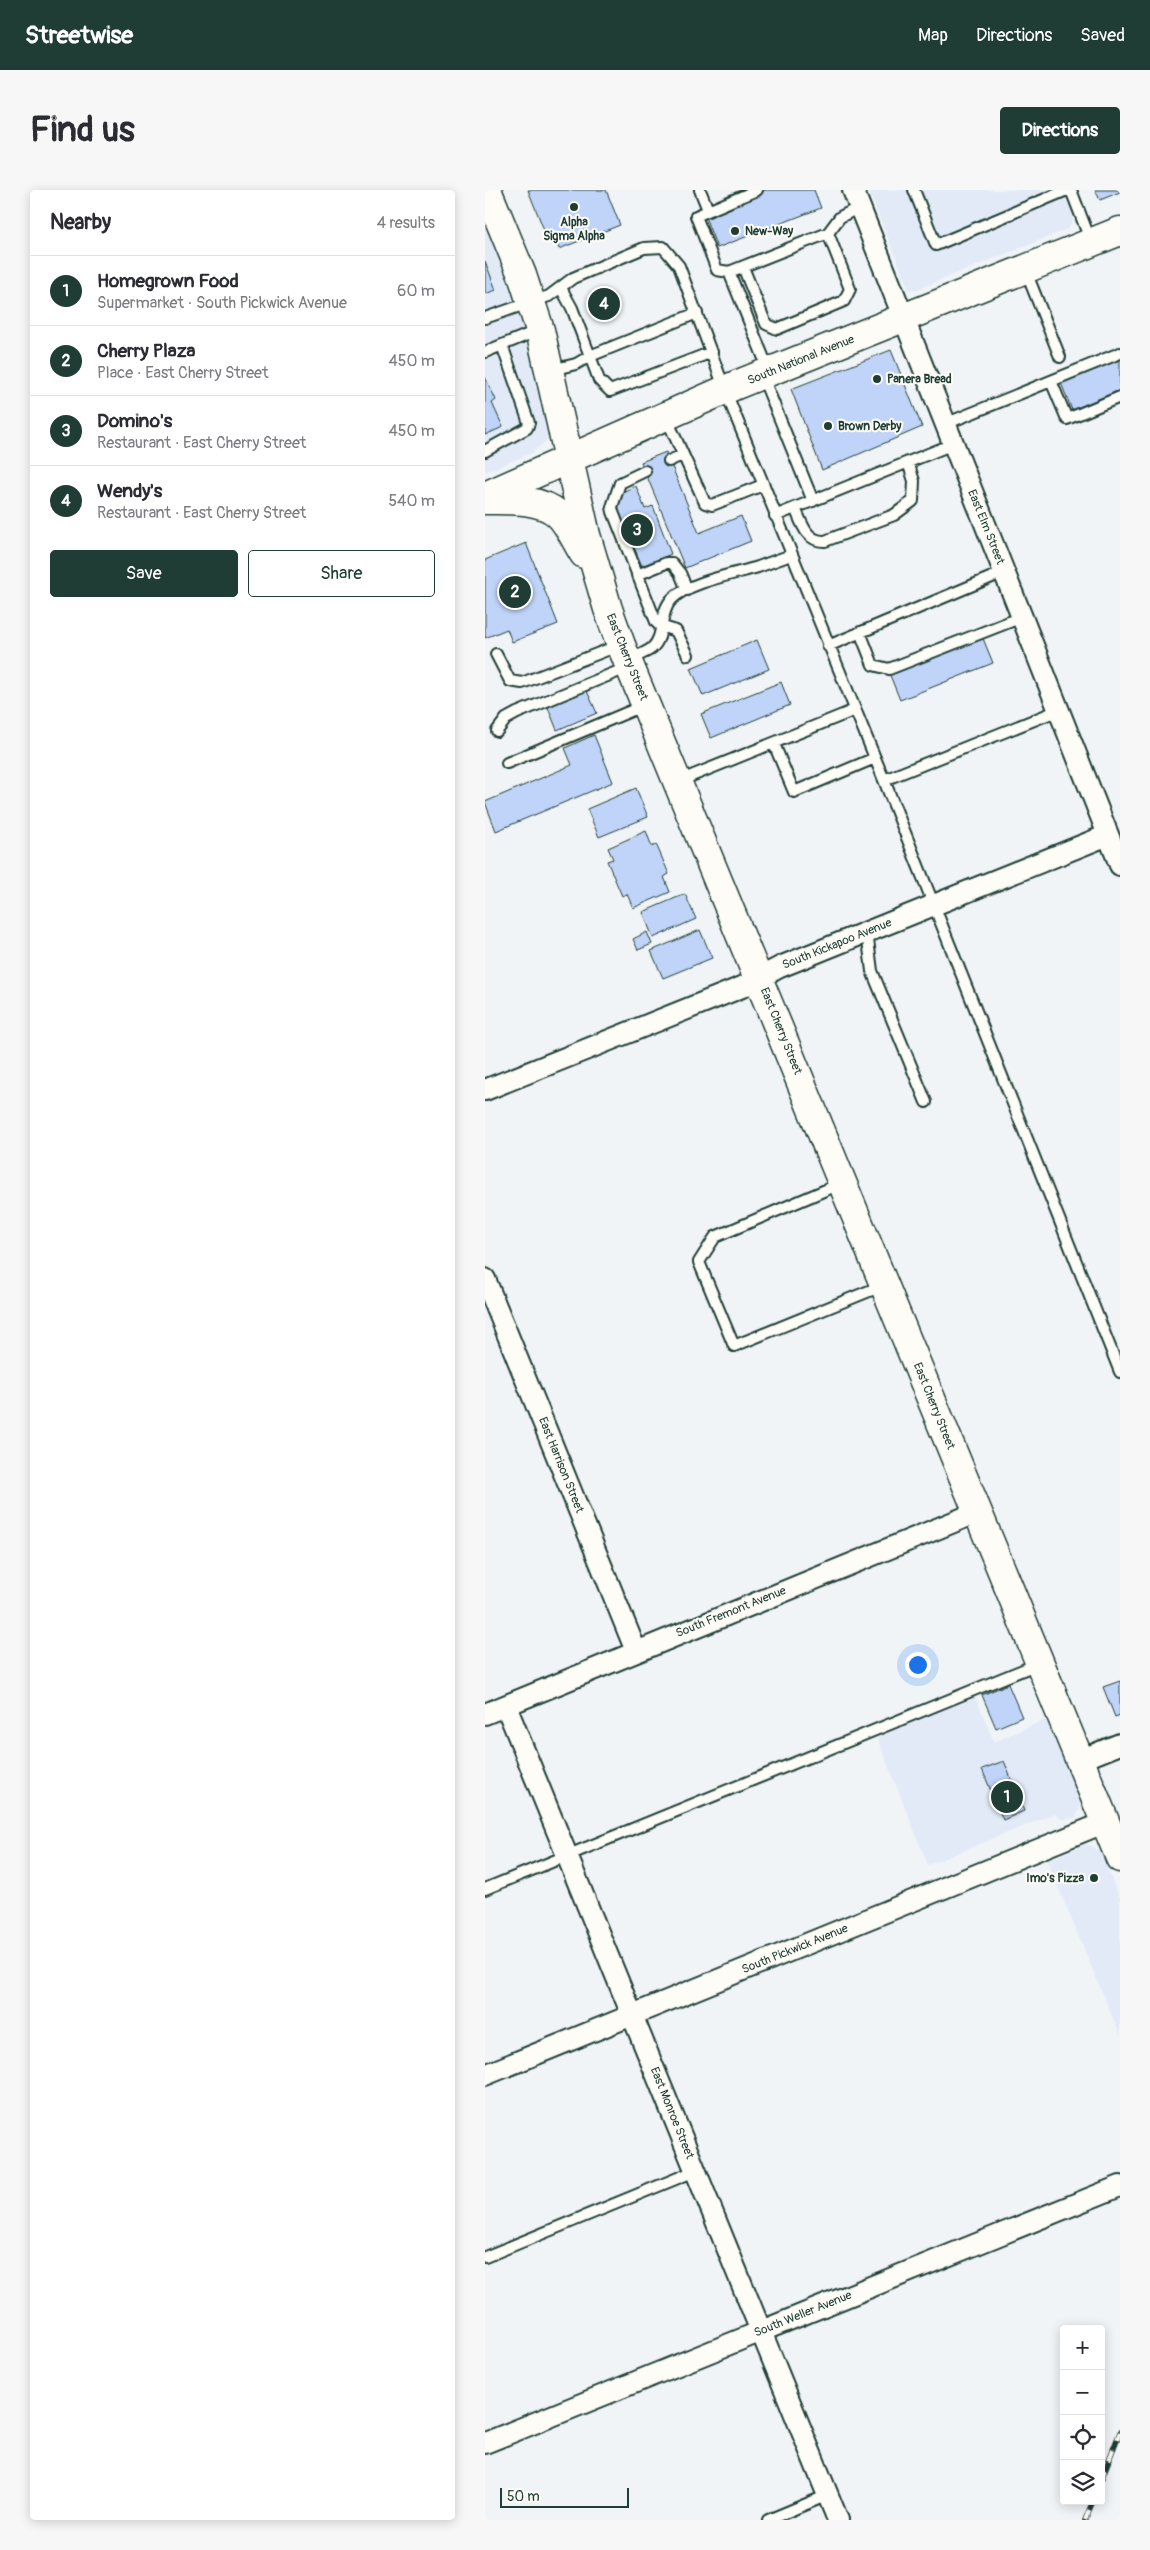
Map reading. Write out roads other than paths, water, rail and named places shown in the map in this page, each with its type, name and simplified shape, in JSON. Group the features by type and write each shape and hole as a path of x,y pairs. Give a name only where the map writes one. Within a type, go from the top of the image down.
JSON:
{"street":[{"name":"East Cherry Street","path":"487,190 540,330 551,370 569,459 596,572 626,657 679,781 1080,1760 1114,1838"},
{"name":"East Elm Street","path":"857,199 1120,865"},
{"name":"South National Avenue","path":"485,496 725,390 1120,230"},
{"path":"485,496 544,506 558,514 596,572"},
{"name":"South Kickapoo Avenue","path":"485,1090 742,987 780,967 1108,835"},
{"name":"East Harrison Street","path":"485,1279 636,1651"},
{"name":"South Fremont Avenue","path":"485,1714 978,1512"},
{"name":"East Monroe Street","path":"506,1706 838,2520"},
{"path":"1080,1760 1120,1744"},
{"name":"South Pickwick Avenue","path":"485,2075 632,2015 1114,1838"},
{"name":"South Weller Avenue","path":"485,2443 1120,2186"}],"lane":[{"path":"700,190 708,210"},
{"path":"757,190 695,216 717,270 729,272 828,233 857,199"},
{"path":"914,190 936,245 1069,190 1091,242"},
{"path":"743,267 766,324 777,329 844,301 850,289 828,233"},
{"path":"485,318 549,296 573,278 644,248 663,247 679,266 725,390 775,516 827,646 884,780 932,906 1120,1372"},
{"path":"1025,268 1061,357"},
{"path":"729,272 813,501"},
{"path":"561,288 572,308 599,380 610,391 712,352"},
{"path":"551,370 576,364 590,356 697,313"},
{"path":"485,352 540,330"},
{"path":"485,451 527,428 529,423 502,345"},
{"path":"945,424 1120,353"},
{"path":"1051,381 1067,419 1120,397"},
{"path":"665,416 705,503 712,505 763,485"},
{"path":"775,516 953,444"},
{"path":"669,461 682,455"},
{"path":"795,508 807,534 818,542 894,515 913,501 914,481 908,462"},
{"path":"645,471 620,483 612,507 656,622 660,626 676,631 688,655"},
{"path":"496,654 511,681 522,684 626,657 653,647 658,640 660,626 670,600 687,590 733,572 757,567 791,555"},
{"path":"637,575 666,563 672,563 680,573 687,590"},
{"path":"827,646 1004,572"},
{"path":"860,632 873,665 889,669 1022,617"},
{"path":"497,731 506,719 626,657"},
{"path":"507,763 646,704"},
{"path":"679,781 855,710"},
{"path":"884,780 1059,710"},
{"path":"774,744 794,792 875,758"},
{"path":"867,932 872,972 926,1102"},
{"path":"843,1183 715,1237 699,1262 733,1346 885,1285"},
{"path":"485,1889 1041,1663"},
{"path":"485,2257 695,2171"},
{"path":"768,2520 828,2495"}],"railway":[{"path":"1105,2470 1120,2432"},
{"path":"1085,2520 1091,2505"}],"place":[{"name":"Alpha Sigma Alpha","path":"574,207"},
{"name":"New-Way","path":"735,231"},
{"name":"Wendy's","path":"604,304"},
{"name":"Panera Bread","path":"877,379"},
{"name":"Brown Derby","path":"828,426"},
{"name":"Domino's","path":"637,530"},
{"name":"Cherry Plaza","path":"515,592"},
{"name":"Homegrown Food","path":"1007,1797"},
{"name":"Imo's Pizza","path":"1094,1878"}]}
